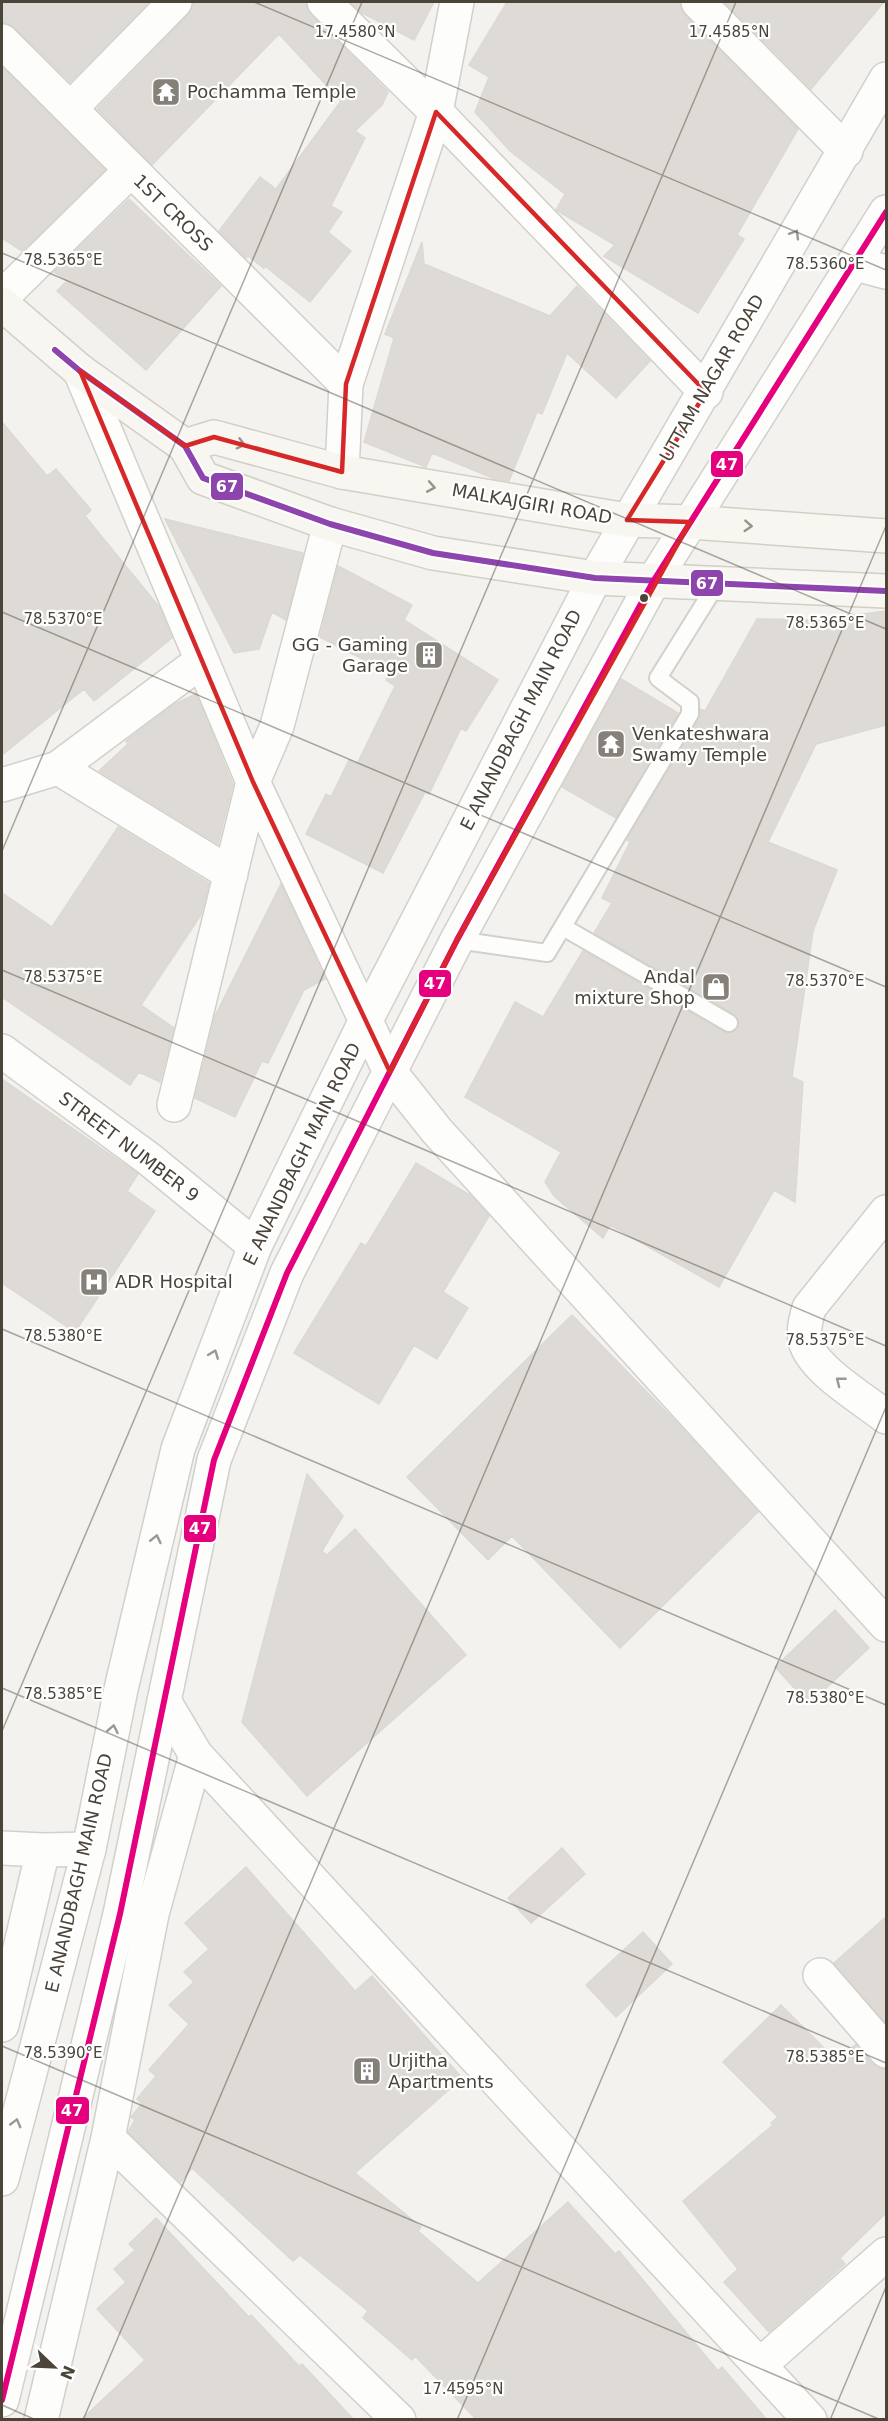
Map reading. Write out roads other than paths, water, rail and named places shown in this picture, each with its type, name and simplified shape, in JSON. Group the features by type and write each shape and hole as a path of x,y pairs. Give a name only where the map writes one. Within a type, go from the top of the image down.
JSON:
{"main road":[{"path":"2,304 80,371 185,447 203,478 330,524 433,553 595,578 886,591"},
{"name":"MALKAJGIRI ROAD","path":"185,447 214,437 342,472 627,520 690,522 886,536"}],"street":[{"path":"70,109 175,2"},
{"path":"324,2 436,112 706,392"},
{"path":"342,472 346,384 436,112 457,2"},
{"path":"698,2 846,151"},
{"name":"1ST CROSS","path":"2,41 346,384"},
{"name":"UTTAM NAGAR ROAD","path":"627,520 706,392 886,79"},
{"path":"2,297 130,171"},
{"path":"2,2400 120,1914 214,1460 287,1273 457,940 654,580 690,522 871,268 886,212"},
{"path":"80,371 200,662 253,782 390,1072 445,1140 886,1625"},
{"name":"E ANANDBAGH MAIN ROAD","path":"2,2179 89,1849 121,1689 178,1449 255,1246 366,1020 627,520"},
{"path":"174,1105 253,782 277,726 330,524"},
{"path":"2,784 58,768 200,662"},
{"path":"58,768 231,874"},
{"name":"STREET NUMBER 9","path":"2,1050 149,1159 255,1246"},
{"path":"886,1212 809,1308 804,1327 805,1343 820,1364 886,1417"},
{"path":"164,1701 196,1755 761,2364 810,2420"},
{"path":"41,2420 108,2138 152,1914 196,1755"},
{"path":"2,1848 89,1849"},
{"path":"2,2025 44,1850"},
{"path":"820,1975 886,2051"},
{"path":"108,2138 399,2420"},
{"path":"761,2364 886,2254"}],"lane":[{"path":"457,940 547,953 690,714 690,702 658,678 716,585"},
{"path":"562,927 729,1023"}],"place":[{"name":"Pochamma Temple","path":"166,92"},
{"name":"GG - Gaming Garage","path":"429,655"},
{"name":"Venkateshwara Swamy Temple","path":"611,744"},
{"name":"Andal mixture Shop","path":"716,987"},
{"name":"ADR Hospital","path":"94,1282"},
{"name":"Urjitha Apartments","path":"367,2071"}]}
